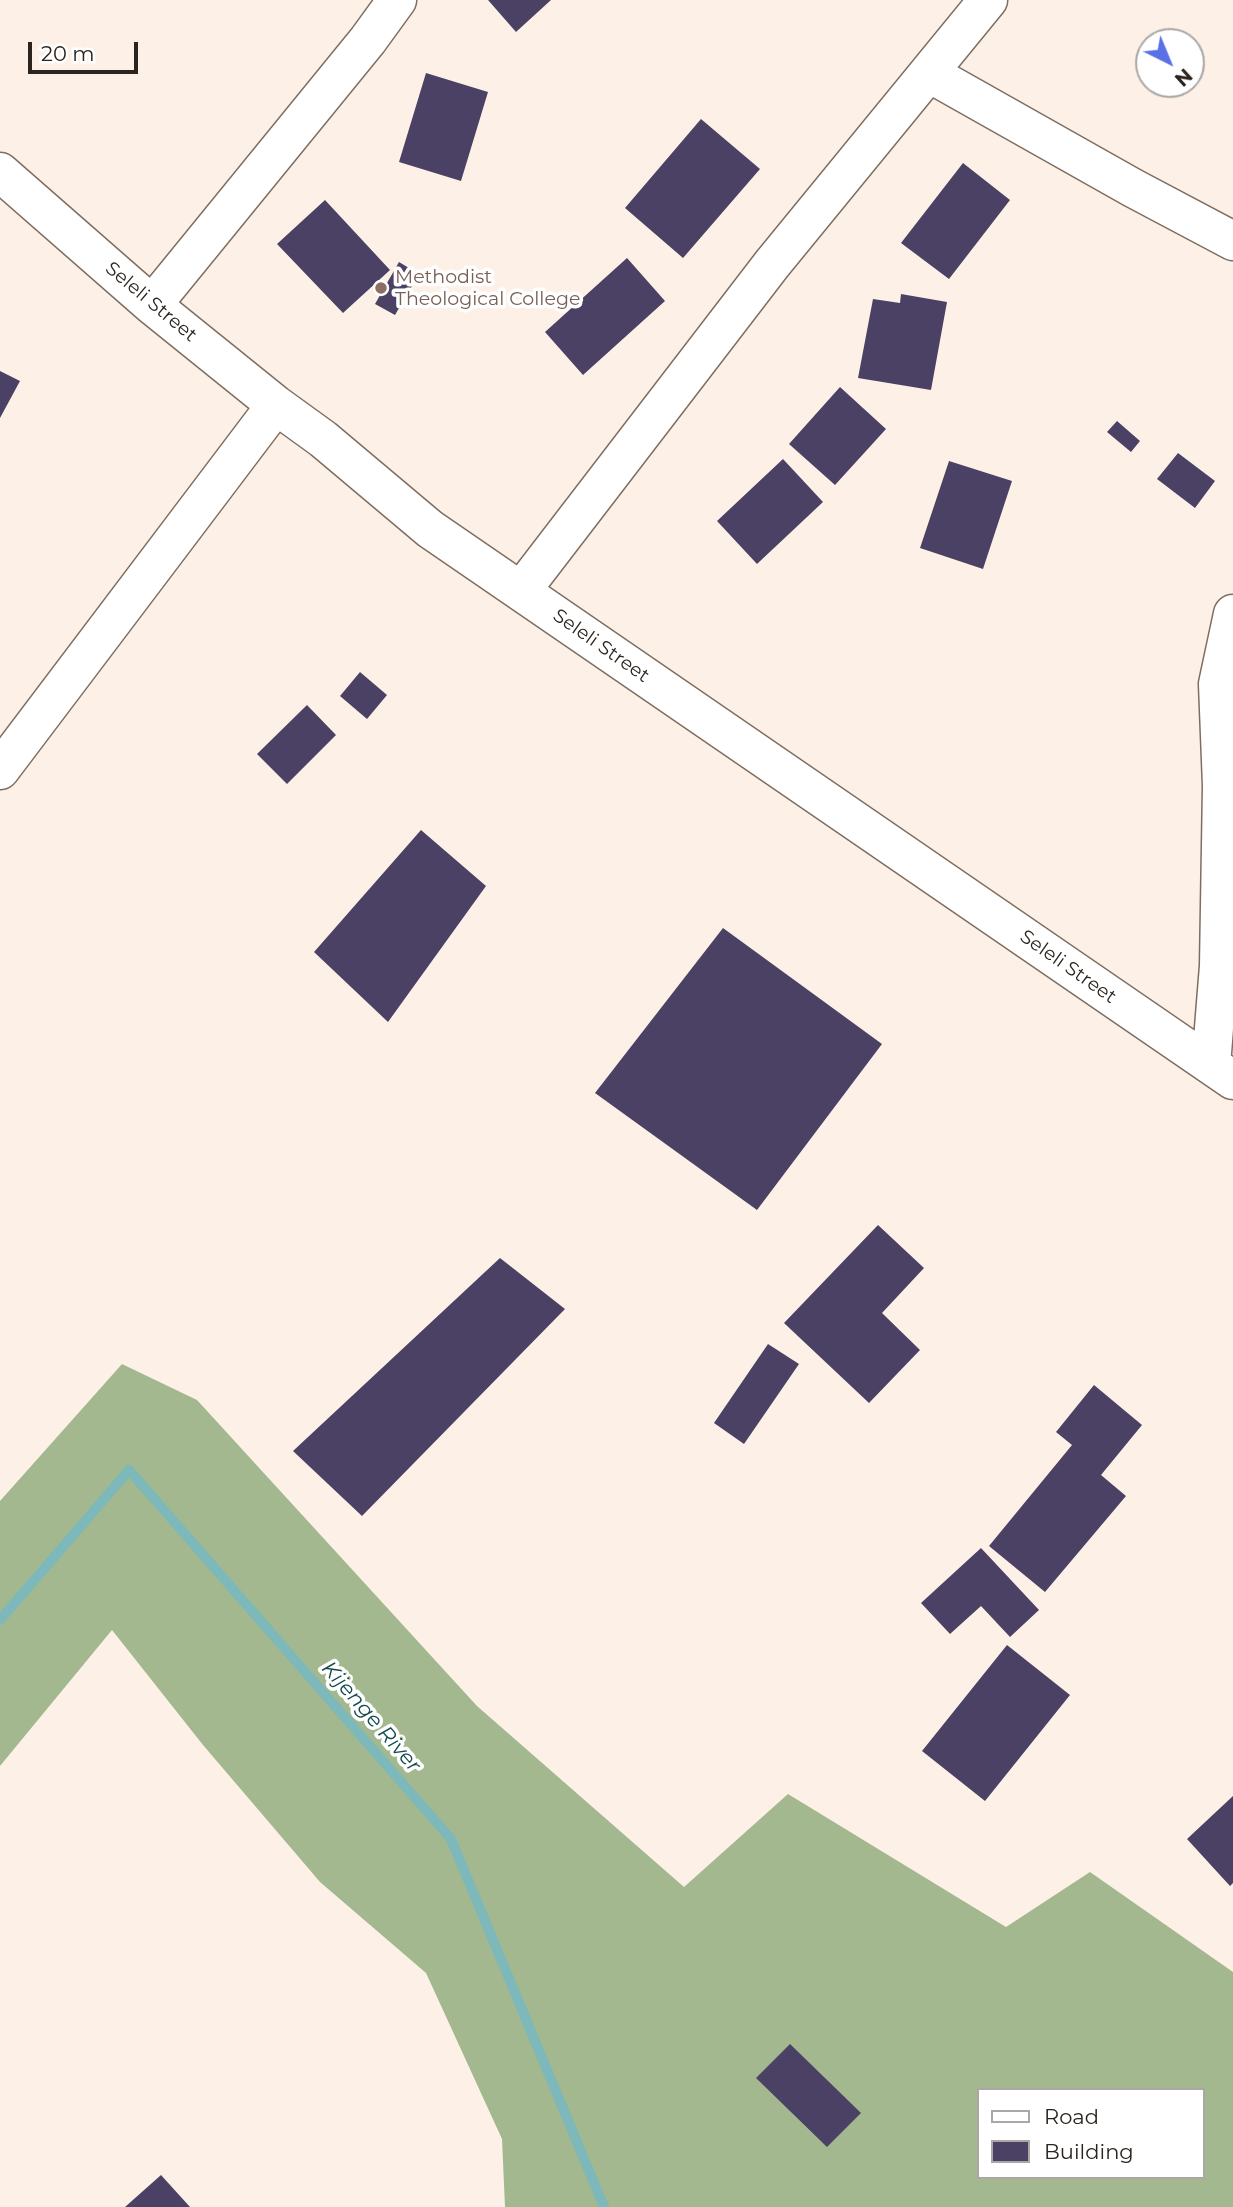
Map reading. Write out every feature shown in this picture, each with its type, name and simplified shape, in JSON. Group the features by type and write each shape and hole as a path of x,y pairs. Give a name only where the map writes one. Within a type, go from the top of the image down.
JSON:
{"street":[{"path":"152,305 359,51 397,0"},
{"path":"521,591 772,264 988,0"},
{"path":"929,73 1233,241"},
{"name":"Seleli Street","path":"0,172 152,305 276,405 323,439 430,529 1222,1073"},
{"path":"0,770 276,405"},
{"path":"1222,1073 1222,786 1218,684 1233,614"}],"green space":[{"path":"122,1364 197,1400 477,1706 684,1887 788,1794 1006,1927 1090,1872 1233,1972 1233,2207 505,2207 502,2139 426,1973 320,1882 203,1745 112,1630 0,1766 0,1501"}],"building":[{"path":"488,0 551,0 516,32"},
{"path":"426,73 488,92 461,181 399,162"},
{"path":"701,119 760,169 683,258 625,208"},
{"path":"963,163 1010,200 949,279 901,243"},
{"path":"325,200 390,270 343,313 277,244"},
{"path":"627,258 665,301 583,375 545,332"},
{"path":"399,262 419,274 395,315 375,304"},
{"path":"901,294 947,302 931,390 858,378 873,299 900,303"},
{"path":"0,371 20,381 0,418"},
{"path":"840,387 886,429 835,485 789,444"},
{"path":"1117,421 1140,441 1131,452 1107,432"},
{"path":"1178,453 1215,481 1195,508 1157,479"},
{"path":"783,459 823,502 757,564 717,521"},
{"path":"949,461 1012,481 983,569 920,548"},
{"path":"360,672 387,695 367,719 340,696"},
{"path":"307,705 336,735 287,784 257,754"},
{"path":"421,830 486,886 388,1022 314,952"},
{"path":"723,928 882,1044 757,1210 595,1093"},
{"path":"878,1225 924,1268 882,1313 920,1350 869,1403 784,1323"},
{"path":"500,1258 565,1309 362,1516 293,1451"},
{"path":"768,1344 799,1364 744,1444 714,1423"},
{"path":"1094,1385 1142,1425 1101,1475 1126,1496 1045,1592 989,1546 1072,1445 1056,1432"},
{"path":"981,1548 1039,1610 1010,1637 981,1606 950,1634 921,1603"},
{"path":"1007,1645 1070,1695 985,1801 922,1751"},
{"path":"1233,1796 1233,1883 1230,1886 1187,1839"},
{"path":"790,2044 861,2113 827,2147 756,2078"},
{"path":"161,2175 190,2207 125,2207"}],"waterway":[{"name":"Kijenge River","path":"0,1620 129,1470 451,1839 604,2207"}],"place":[{"name":"Methodist Theological College","path":"381,288"}]}
